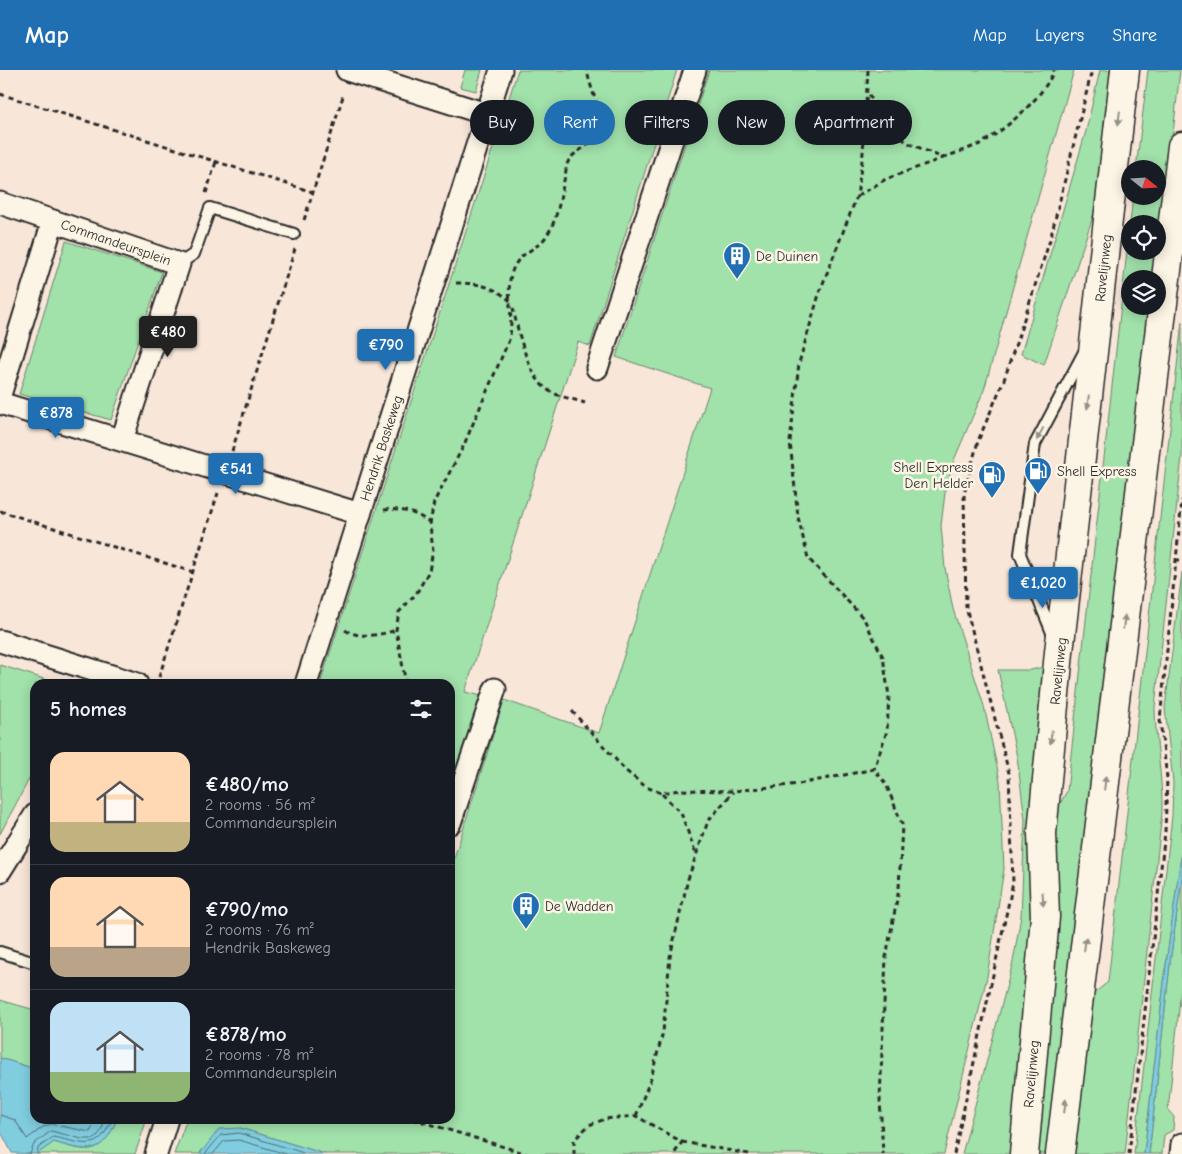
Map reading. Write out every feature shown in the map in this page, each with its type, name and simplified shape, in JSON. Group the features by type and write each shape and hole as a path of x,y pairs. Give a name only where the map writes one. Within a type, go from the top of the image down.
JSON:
{"main road":[{"name":"Ravelijnweg","path":"1024,1154 1044,917 1042,833 1059,652 1126,70"},
{"path":"1060,1154 1182,146"}],"street":[{"name":"Hendrik Baskeweg","path":"491,100 501,70"},
{"path":"597,368 695,70"},
{"path":"349,71 470,109"},
{"name":"Hendrik Baskeweg","path":"308,679 476,145"},
{"name":"Commandeursplein","path":"0,203 179,264 122,440"},
{"name":"Commandeursplein","path":"0,395 53,221"},
{"path":"0,403 360,514"},
{"path":"0,641 106,679"},
{"path":"455,808 495,690"},
{"path":"0,871 30,823"},
{"path":"156,1154 165,1124"},
{"path":"1181,1154 1182,1144"}],"lane":[{"path":"210,208 294,234"},
{"name":"Commandeursplein","path":"179,264 194,254 210,208"},
{"path":"1059,652 1020,554 1035,444 1097,330"},
{"path":"0,952 30,961"}],"path":[{"path":"405,679 396,630 399,612 416,594 429,571 433,550 430,524 434,502 463,447 509,340 512,326 509,284 513,268 524,253 544,240 555,222 568,162 590,145 599,128 599,106 591,90 587,70"},
{"path":"868,70 863,153 857,196 820,291 799,363 790,442 798,517 808,558 864,619 882,656 889,696 887,731 874,769"},
{"path":"857,196 886,179 981,143 1018,116 1051,79 1054,70"},
{"path":"954,1154 1013,883 1010,773 966,607 964,494 978,441 1004,380 1050,240 1092,70"},
{"path":"159,679 298,239 294,234 300,232 349,71"},
{"path":"866,90 886,121 906,142 943,158"},
{"path":"0,94 313,192"},
{"path":"210,208 206,194 216,162"},
{"path":"433,284 478,283 500,291 511,302 524,354 541,383 548,390 585,403"},
{"path":"1129,1154 1167,810 1167,778 1160,720 1182,500"},
{"path":"360,514 391,509 424,518 430,524"},
{"path":"0,511 193,572"},
{"path":"1175,560 1182,560"},
{"path":"326,619 351,634 374,635 396,630"},
{"path":"572,711 626,771 646,787 661,793 681,812 696,856"},
{"path":"661,793 680,790 734,791 799,784 874,769"},
{"path":"874,769 886,784 902,824 899,889 886,957 880,1099 883,1154"},
{"path":"636,1116 650,1078 663,1032 670,956 688,879 708,821 734,791"},
{"path":"574,1154 574,1140 589,1125 605,1119 636,1116 682,1142 749,1154"},
{"path":"429,1124 527,1154"},
{"path":"674,1154 682,1142"}],"green space":[{"path":"465,70 482,70 476,91 460,87"},
{"path":"518,70 677,70 668,100 625,100 625,145 653,145 590,346 578,342 465,692 482,696 455,781 455,679 322,679 494,145 534,145 534,100 508,100"},
{"path":"709,70 1074,70 984,390 954,460 945,493 941,526 945,568 953,609 984,706 1000,781 1004,869 987,977 944,1154 325,1154 240,1128 201,1151 200,1154 174,1154 185,1124 455,1124 455,855 504,700 599,733 710,388 616,357 685,145 708,145 708,100 699,100"},
{"path":"1100,70 1120,70 1106,185 1093,216 1044,365 1021,354 1086,131"},
{"path":"1148,70 1180,70 1166,197 1166,160 1137,160"},
{"path":"1132,205 1165,205 1164,215 1131,215"},
{"path":"66,241 162,272 111,420 19,394"},
{"path":"1126,260 1159,260 1158,270 1125,270"},
{"path":"1121,304 1121,315 1153,315 1054,1154 1033,1154 1057,809 1067,791"},
{"path":"1182,322 1182,456 1155,707 1162,813 1125,1154 1071,1154 1092,995 1108,982"},
{"path":"1182,572 1182,849 1167,957 1144,1154 1134,1154 1172,816 1173,782 1165,708"},
{"path":"0,665 44,679 30,679 30,777 0,834"},
{"path":"1048,666 1016,1154 962,1154 1013,962 1021,916 1025,820 1017,757 998,670 1031,670"},
{"path":"1182,877 1182,981 1168,1110 1174,1117 1173,1130 1164,1135 1162,1154 1149,1154 1171,955"},
{"path":"0,1000 30,1009 30,1067 0,1058"},
{"path":"115,1124 145,1124 135,1154 37,1154 54,1142 77,1148 94,1148 100,1145 112,1131"}],"water":[{"path":"1182,849 1182,877 1171,955 1149,1154 1144,1154 1167,957"},
{"path":"0,1058 30,1067 30,1124 115,1124 106,1139 94,1148 77,1148 54,1142 37,1154 12,1153 0,1130"},
{"path":"240,1128 325,1154 200,1154 219,1129"}],"place":[{"name":"De Duinen","path":"737,280"},
{"name":"Shell Express","path":"1038,495"},
{"name":"Shell Express Den Helder","path":"992,499"},
{"name":"De Wadden","path":"526,930"}]}
